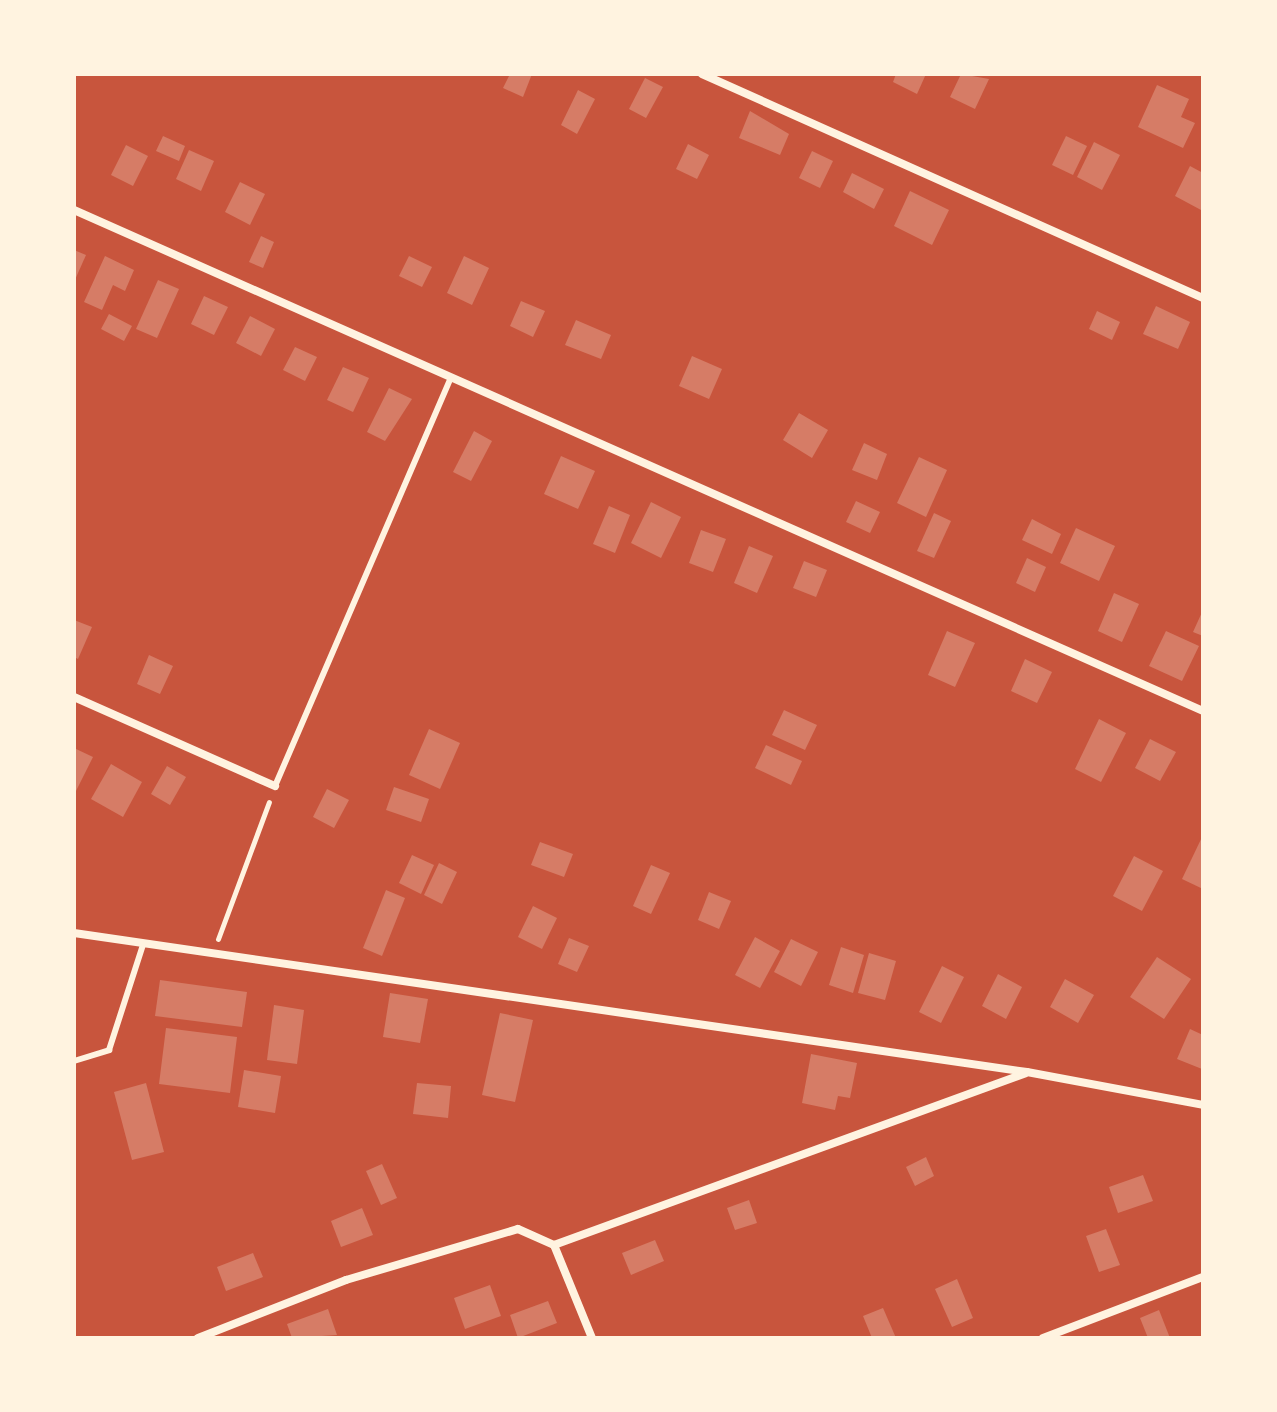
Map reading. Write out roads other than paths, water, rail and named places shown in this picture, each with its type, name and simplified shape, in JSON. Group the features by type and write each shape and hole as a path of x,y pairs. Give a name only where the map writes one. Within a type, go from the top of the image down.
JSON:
{"street":[{"path":"702,74 1203,298"},
{"path":"74,210 1203,711"},
{"path":"74,697 275,786"},
{"path":"74,933 1027,1072 1203,1105"},
{"path":"554,1245 1027,1072"},
{"path":"198,1338 346,1280 518,1229 554,1245 592,1338"},
{"path":"1043,1338 1203,1277"}],"lane":[{"path":"275,786 450,379"},
{"path":"74,1061 109,1050 143,945"}]}
